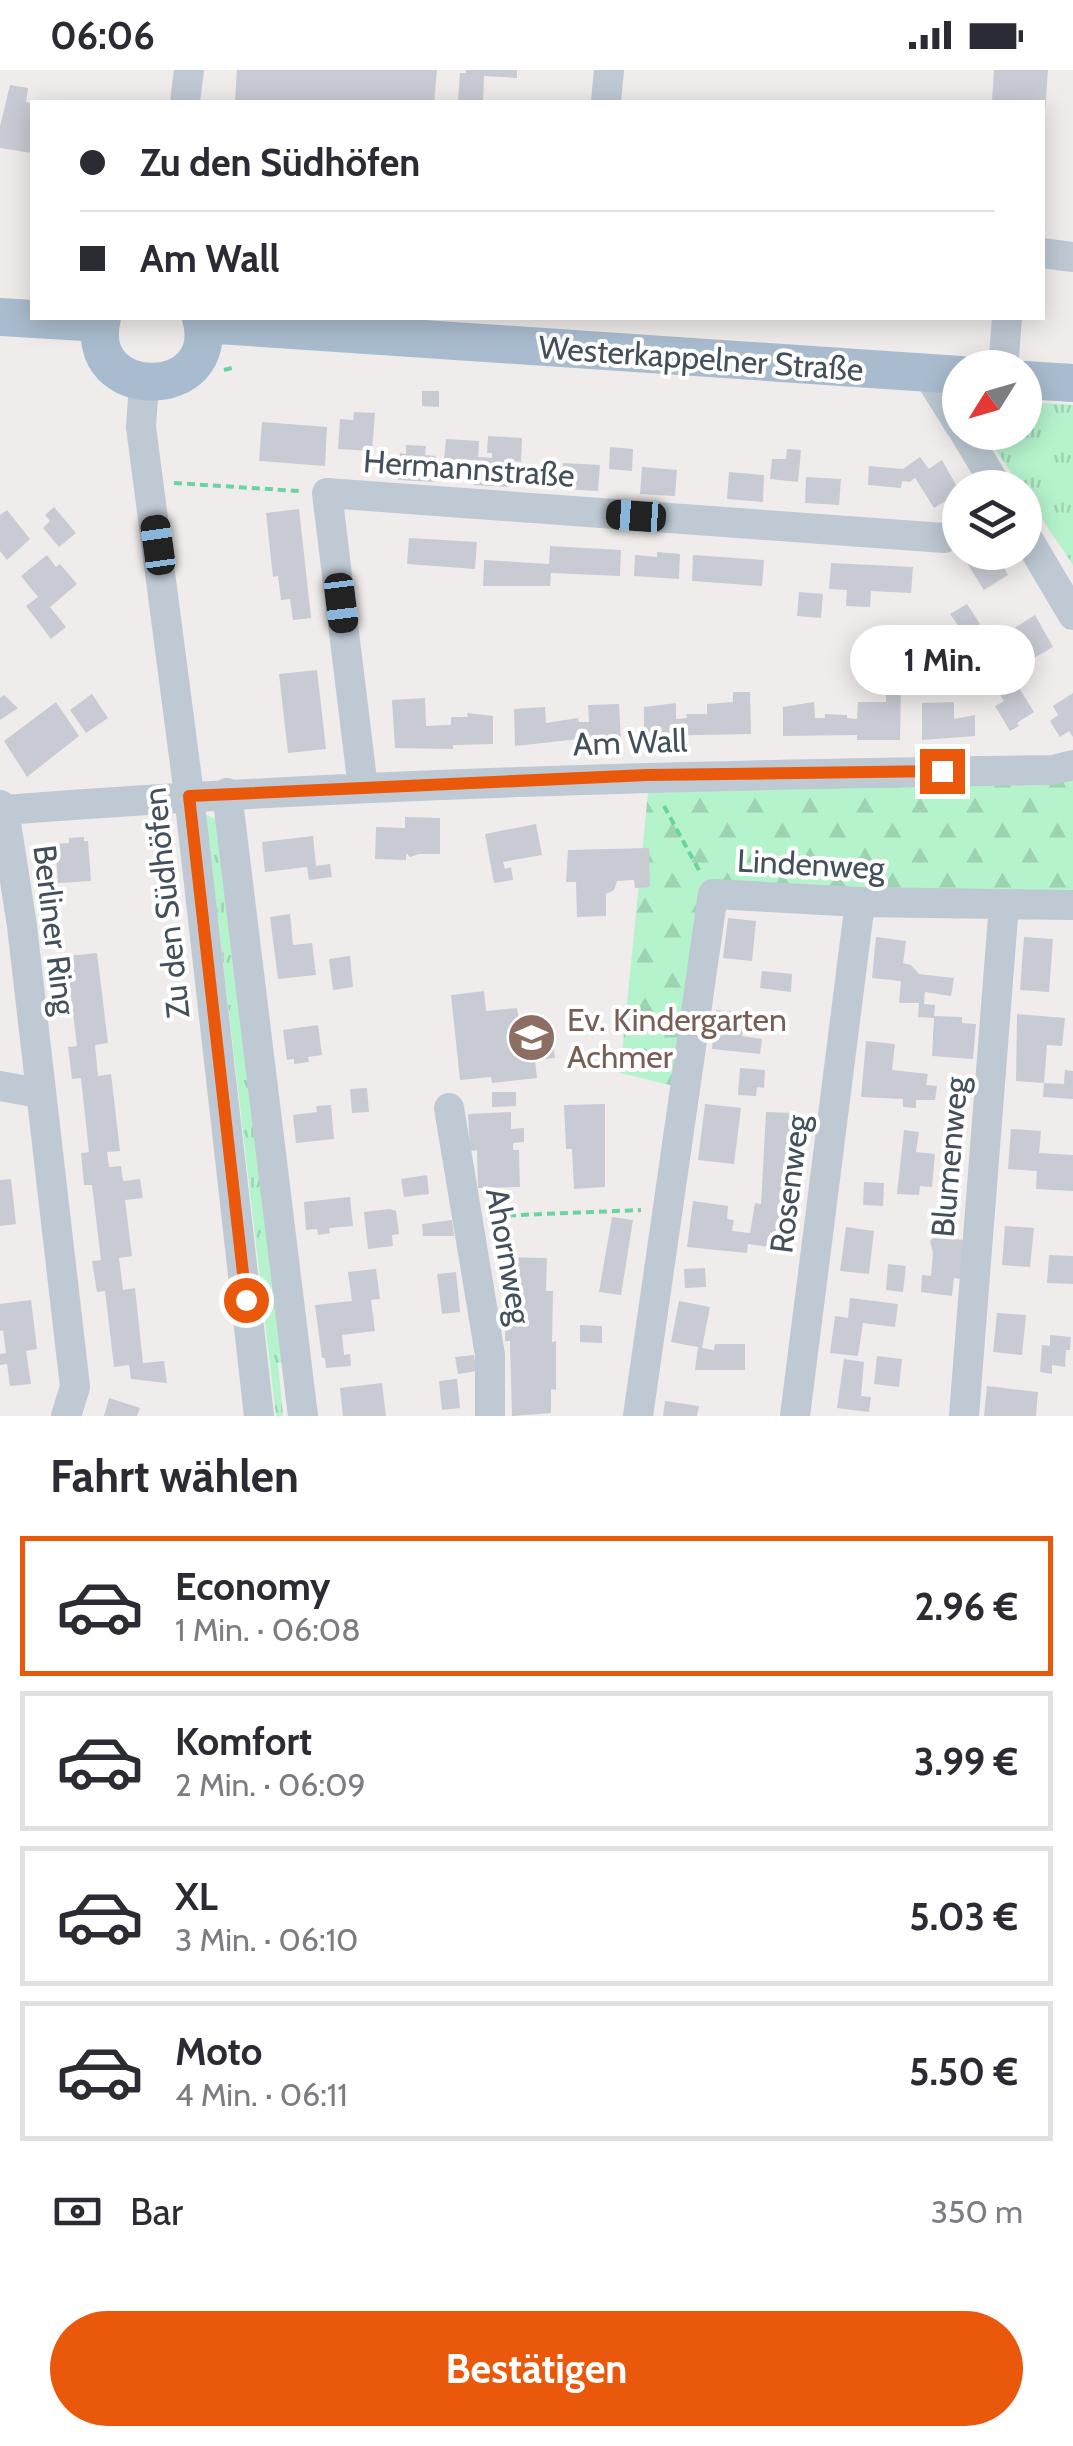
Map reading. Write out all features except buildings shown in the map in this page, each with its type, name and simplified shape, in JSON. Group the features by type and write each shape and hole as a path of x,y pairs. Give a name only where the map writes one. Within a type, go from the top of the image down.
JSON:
{"main road":[{"path":"0,317 30,318"},
{"path":"101,320 105,354 114,368 144,383 160,383 189,369 198,356 202,321"},
{"name":"Westerkappelner Straße","path":"202,321 942,374"},
{"path":"1042,381 1073,383"}],"street":[{"path":"185,100 190,70"},
{"path":"606,100 609,70"},
{"path":"1045,253 1073,257"},
{"path":"1004,350 1007,320"},
{"name":"Zu den Südhöfen","path":"144,383 141,427 189,796 259,1416"},
{"name":"Hermannstraße","path":"364,788 328,492 942,538"},
{"path":"1042,563 1073,615"},
{"name":"Am Wall","path":"189,796 647,775 1052,770 1073,765"},
{"path":"228,794 304,1416"},
{"name":"Berliner Ring","path":"66,1416 75,1387 22,926 2,808 189,796"},
{"name":"Lindenweg","path":"638,1416 713,894 860,902 1073,905"},
{"name":"Rosenweg","path":"795,1416 860,902"},
{"name":"Blumenweg","path":"964,1416 1004,904"},
{"path":"0,1086 39,1093"},
{"name":"Ahornweg","path":"449,1108 490,1356 490,1416"}],"path":[{"path":"169,483 328,492"},
{"path":"647,775 713,894"},
{"path":"466,1220 600,1210 667,1211"}],"green space":[{"path":"1042,403 1073,405 1073,565 1042,519 1042,470 1009,470 996,450 1042,450"},
{"path":"1073,770 1073,898 707,890 674,1086 620,1073 648,793 1051,778"},
{"path":"206,815 216,819 284,1362 278,1363 283,1416 276,1416"}],"place":[{"name":"Ev. Kindergarten Achmer","path":"532,1037"}],"route":[{"path":"246,1300 189,796 647,775 942,771"}]}
